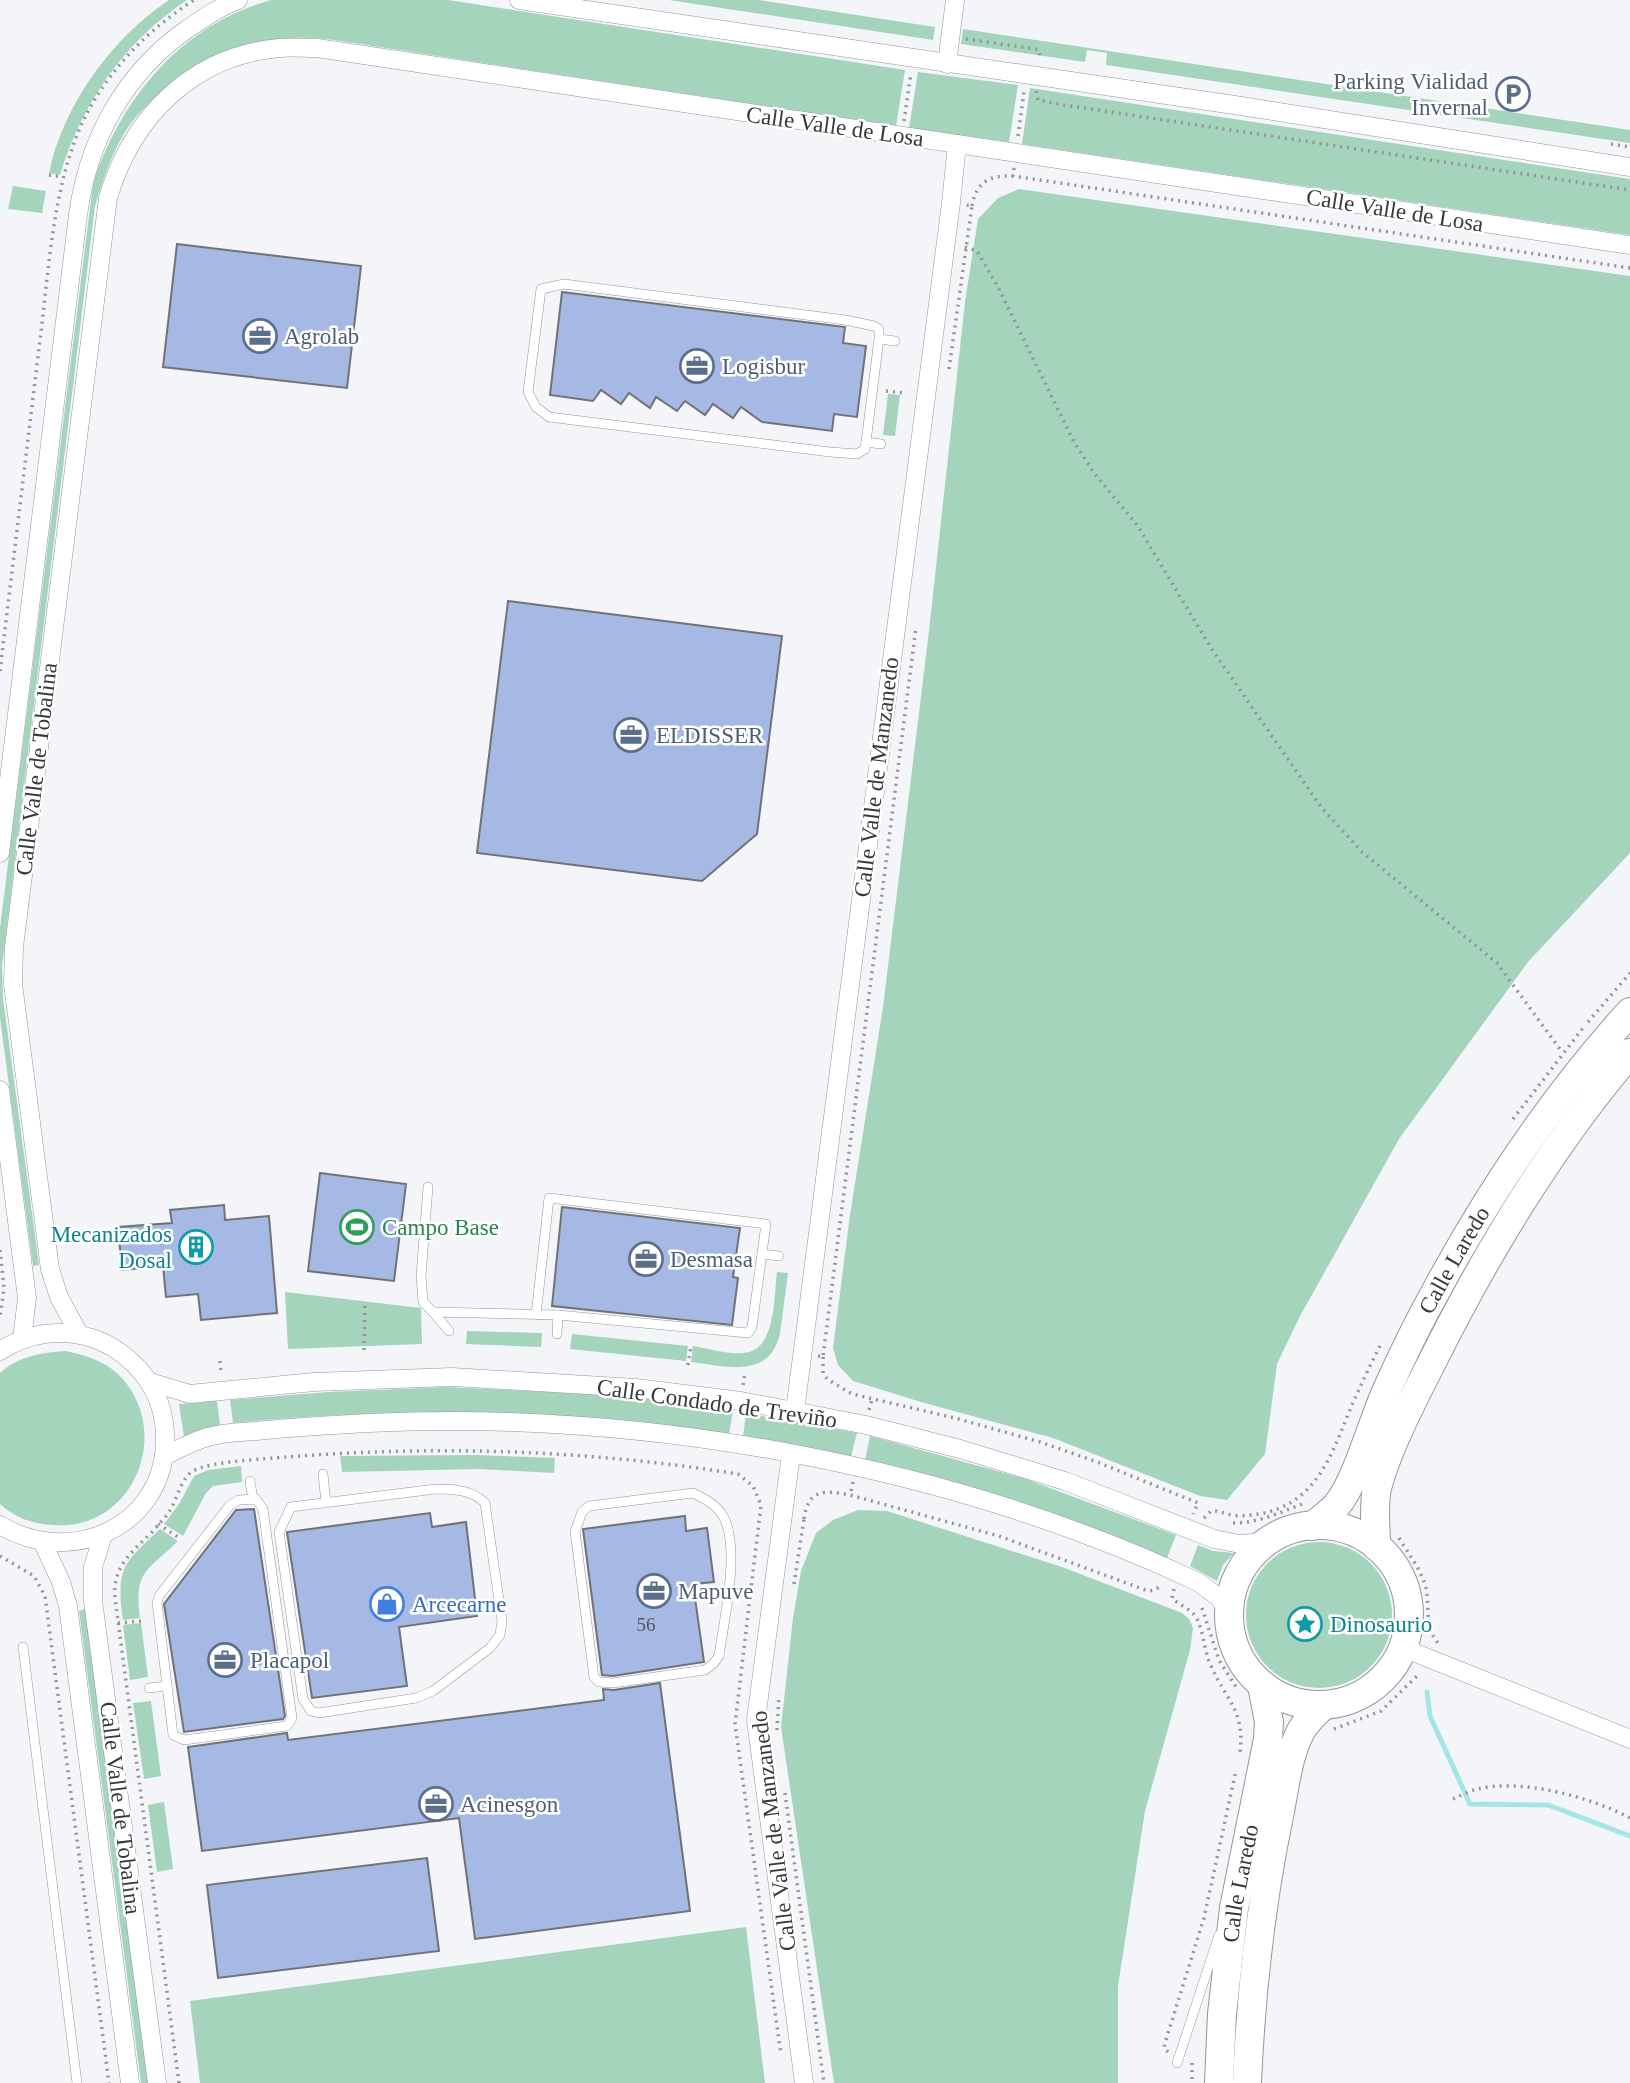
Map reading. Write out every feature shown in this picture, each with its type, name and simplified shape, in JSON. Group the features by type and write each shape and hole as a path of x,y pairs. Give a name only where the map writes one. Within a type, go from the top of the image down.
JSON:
{"main road":[{"name":"Calle Laredo","path":"1309,1514 1328,1514 1343,1497 1389,1385 1436,1291 1471,1229 1525,1146 1597,1050 1630,1012"},
{"name":"Calle Laredo","path":"1385,1537 1375,1503 1381,1476 1416,1395 1462,1301 1500,1233 1531,1186 1587,1107 1630,1053"},
{"path":"1309,1514 1330,1526 1385,1537 1389,1560 1406,1592 1409,1611 1408,1630 1394,1666 1364,1693 1345,1701 1324,1705 1253,1692 1248,1670 1237,1652 1230,1632 1229,1611 1232,1591 1251,1556 1266,1542 1288,1531 1309,1514"},
{"name":"Calle Laredo","path":"1219,2083 1225,1982 1241,1871 1268,1739 1269,1722 1253,1692"},
{"name":"Calle Laredo","path":"1247,2083 1256,1947 1275,1834 1294,1746 1306,1723 1324,1705"}],"street":[{"name":"Calle Valle de Tobalina","path":"0,853 82,188 97,139 133,78 168,43 202,19 238,0"},
{"path":"519,0 1241,106 1630,167"},
{"path":"947,64 955,0"},
{"name":"Calle Valle de Losa","path":"108,198 121,158 140,126 162,102 204,71 231,59 278,48 317,48 1630,245"},
{"name":"Calle Valle de Manzanedo","path":"795,1411 957,144"},
{"name":"Calle Valle de Tobalina","path":"79,1334 59,1297 50,1269 13,973 14,947 108,198"},
{"path":"0,1090 27,1298 22,1339"},
{"path":"0,1351 22,1339 50,1333 79,1334 107,1343 131,1360 150,1382 160,1406 165,1430 164,1456 155,1484 139,1509 103,1535 63,1544 43,1543 26,1539 0,1525"},
{"name":"Calle Condado de Treviño","path":"150,1382 190,1394 366,1378 453,1377 636,1388 741,1401 866,1425 960,1449 1043,1474 1225,1542 1266,1542"},
{"name":"Calle Condado de Treviño","path":"164,1456 203,1438 228,1433 301,1426 454,1422 631,1431 735,1444 856,1468 942,1489 1031,1516 1166,1577 1211,1590 1229,1611"},
{"name":"Calle Valle de Manzanedo","path":"791,1454 756,1720 804,2083"},
{"name":"Calle Valle de Tobalina","path":"103,1535 93,1567 93,1601 157,2083"},
{"name":"Calle Valle de Tobalina","path":"43,1543 61,1582 68,1606 130,2083"},
{"path":"1403,1648 1630,1739"}],"lane":[{"path":"564,284 874,326 880,329 873,390 865,449 856,454 549,417 536,407 528,392 541,289 564,284"},
{"path":"879,339 895,341"},
{"path":"866,442 881,444"},
{"path":"428,1186 421,1276 423,1302 449,1331"},
{"path":"433,1312 536,1315 558,1315 748,1333 752,1327 766,1224 549,1198 536,1315"},
{"path":"762,1254 779,1256"},
{"path":"557,1334 558,1315"},
{"path":"323,1474 326,1503"},
{"path":"250,1481 253,1500"},
{"path":"436,1489 455,1489 477,1495 485,1503 502,1620 499,1635 490,1648 433,1691 416,1698 319,1713 311,1711 303,1699 279,1532 291,1507 326,1503 436,1489"},
{"path":"693,1493 710,1501 723,1515 732,1550 725,1637 719,1656 705,1670 613,1684 599,1682 594,1677 575,1532 582,1512 589,1506 693,1493"},
{"path":"239,1500 260,1503 263,1509 291,1722 287,1726 184,1740 173,1735 167,1686 157,1603 159,1596 230,1505 239,1500"},
{"path":"23,1647 77,2083"},
{"path":"149,1688 167,1686"},
{"path":"1177,2063 1227,1906 1241,1871"}],"path":[{"path":"1013,176 1026,75"},
{"path":"49,175 63,177"},
{"path":"972,206 977,188 985,181 993,176 1013,176 1630,268"},
{"path":"0,671 61,186"},
{"path":"946,244 977,251 998,287 1074,442 1094,473 1137,525 1211,648 1276,746 1321,807 1362,852 1497,963 1563,1052"},
{"path":"873,390 904,393"},
{"path":"0,1250 5,1288 0,1317"},
{"path":"364,1350 365,1302"},
{"path":"688,1365 691,1346"},
{"path":"823,1357 823,1373 827,1380 852,1394 955,1418 1086,1458 1198,1503 1186,1528"},
{"path":"220,1361 223,1391"},
{"path":"741,1401 745,1373"},
{"path":"866,1425 872,1399"},
{"path":"228,1433 231,1463"},
{"path":"731,1473 735,1444"},
{"path":"180,2083 114,1588 121,1564 168,1514 191,1472 231,1463 383,1450 474,1450 613,1458 731,1473 746,1479 753,1486 759,1496 760,1514 735,1724 781,2056"},
{"path":"850,1495 856,1468"},
{"path":"793,1585 806,1506 810,1499 819,1493 850,1495 999,1536 1148,1591 1155,1590 1166,1577 1185,1595"},
{"path":"1194,1511 1212,1519"},
{"path":"760,1514 804,1519"},
{"path":"1227,1522 1251,1522 1309,1514"},
{"path":"158,1524 181,1539"},
{"path":"1326,1734 1381,1711 1414,1676 1430,1672 1439,1675 1450,1650 1441,1646 1431,1634 1426,1590 1418,1567 1385,1537"},
{"path":"0,1556 34,1576 45,1596 109,2083"},
{"path":"1196,1601 1207,1620 1219,1660 1253,1692"},
{"path":"118,1623 141,1621"},
{"path":"778,1737 780,1689"},
{"path":"784,1783 824,2083"},
{"path":"1453,1798 1476,1789 1504,1786 1543,1790 1584,1800 1630,1818"}],"green space":[{"path":"169,0 187,0 144,35 108,76 80,123 60,175 49,173 66,123 93,75 128,34"},
{"path":"272,0 448,0 905,70 896,126 334,40 290,38 269,40 230,51 193,70 160,93 130,125 111,159 95,206 2,966 3,998 39,1265 33,1266 0,1018 0,928 93,184 120,123 138,94 159,69 183,46 210,26 240,11"},
{"path":"669,0 759,0 935,27 933,40"},
{"path":"963,29 1630,130 1630,143 1106,65 1107,53 1087,50 1085,62 961,44"},
{"path":"918,72 1018,85 1009,142 909,128"},
{"path":"1030,88 1630,179 1630,235 1022,144"},
{"path":"13,186 46,191 42,213 8,209"},
{"path":"1019,189 1630,276 1630,853 1528,962 1399,1139 1299,1318 1277,1364 1265,1454 1227,1500 1200,1496 1053,1438 853,1381 838,1365 833,1348 850,1215 883,1007 929,631 965,302 978,219 998,198"},
{"path":"888,394 900,395 895,436 883,435"},
{"path":"777,1272 788,1273 780,1334 774,1349 766,1358 744,1367 691,1362 693,1346 736,1353 749,1352 758,1347 764,1340 772,1318"},
{"path":"285,1292 421,1308 422,1344 288,1349"},
{"path":"467,1331 542,1333 541,1347 466,1344"},
{"path":"572,1334 688,1346 686,1361 570,1349"},
{"path":"65,1351 100,1362 118,1374 135,1397 143,1422 144,1448 137,1473 124,1495 105,1512 81,1523 53,1525 18,1517 0,1504 0,1373 30,1356"},
{"path":"447,1387 631,1396 733,1410 729,1435 606,1419 481,1412 357,1414 233,1423 230,1400 328,1392"},
{"path":"217,1401 220,1425 201,1429 184,1437 179,1404"},
{"path":"746,1413 857,1433 851,1457 743,1437"},
{"path":"870,1436 1023,1478 1176,1535 1167,1558 1018,1503 865,1460"},
{"path":"477,1455 555,1458 554,1473 479,1469 342,1472 340,1456"},
{"path":"241,1466 242,1482 213,1486 206,1493 183,1536 164,1524 179,1504 194,1476 208,1470"},
{"path":"858,1510 887,1511 1062,1567 1182,1613 1189,1619 1193,1628 1190,1650 1145,1811 1118,1986 1118,2083 834,2083 781,1727 801,1571 816,1533 833,1520"},
{"path":"160,1529 178,1541 151,1566 141,1580 140,1618 123,1620 121,1588 125,1568 130,1559"},
{"path":"1319,1542 1347,1547 1371,1563 1387,1587 1392,1615 1387,1643 1371,1667 1347,1683 1319,1688 1291,1683 1267,1667 1251,1643 1246,1615 1251,1587 1267,1563 1291,1547"},
{"path":"1198,1545 1213,1551 1234,1553 1223,1565 1217,1581 1190,1566"},
{"path":"85,1609 148,2083 141,2083 79,1611"},
{"path":"141,1623 148,1677 130,1680 123,1625"},
{"path":"151,1701 161,1776 144,1779 133,1703"},
{"path":"164,1802 173,1869 157,1872 148,1805"},
{"path":"746,1927 765,2083 200,2083 190,2001"}],"building":[{"name":"Agrolab","path":"177,244 361,266 347,388 163,367"},
{"name":"Logisbur","path":"562,292 845,327 843,343 866,346 857,417 834,414 832,431 762,422 741,407 733,418 713,404 705,415 685,401 677,411 656,397 650,408 629,393 621,404 601,390 593,401 550,395"},
{"name":"ELDISSER","path":"508,601 782,636 757,834 702,881 477,853"},
{"name":"Campo Base","path":"320,1173 406,1184 394,1281 308,1271"},
{"name":"Mecanizados Dosal","path":"224,1205 225,1220 269,1216 277,1313 201,1320 198,1294 166,1297 163,1266 122,1270 118,1227 172,1223 170,1210"},
{"name":"Desmasa","path":"562,1207 740,1228 733,1277 738,1278 732,1325 552,1306"},
{"name":"Placapol","path":"254,1509 285,1716 283,1719 184,1732 164,1604 236,1510"},
{"name":"Arcecarne","path":"430,1513 432,1527 466,1522 477,1616 399,1627 407,1686 312,1698 287,1532"},
{"path":"685,1516 686,1531 707,1528 714,1582 693,1584 704,1662 613,1676 602,1675 583,1529"},
{"name":"Acinesgon","path":"660,1683 690,1911 475,1939 459,1818 202,1851 188,1747 287,1733 288,1740 604,1700 603,1689 614,1690"},
{"path":"427,1858 439,1951 218,1978 207,1885"}],"waterway":[{"path":"1427,1692 1430,1716 1470,1804 1548,1805 1630,1836"}],"place":[{"name":"Parking Vialidad Invernal","path":"1513,94"},
{"name":"Agrolab","path":"260,336"},
{"name":"Logisbur","path":"697,366"},
{"name":"ELDISSER","path":"631,735"},
{"name":"Campo Base","path":"357,1227"},
{"name":"Mecanizados Dosal","path":"196,1247"},
{"name":"Desmasa","path":"646,1259"},
{"name":"Mapuve","path":"654,1591"},
{"name":"Arcecarne","path":"387,1604"},
{"name":"Dinosaurio","path":"1305,1624"},
{"name":"Placapol","path":"225,1660"},
{"name":"Acinesgon","path":"436,1804"}]}
